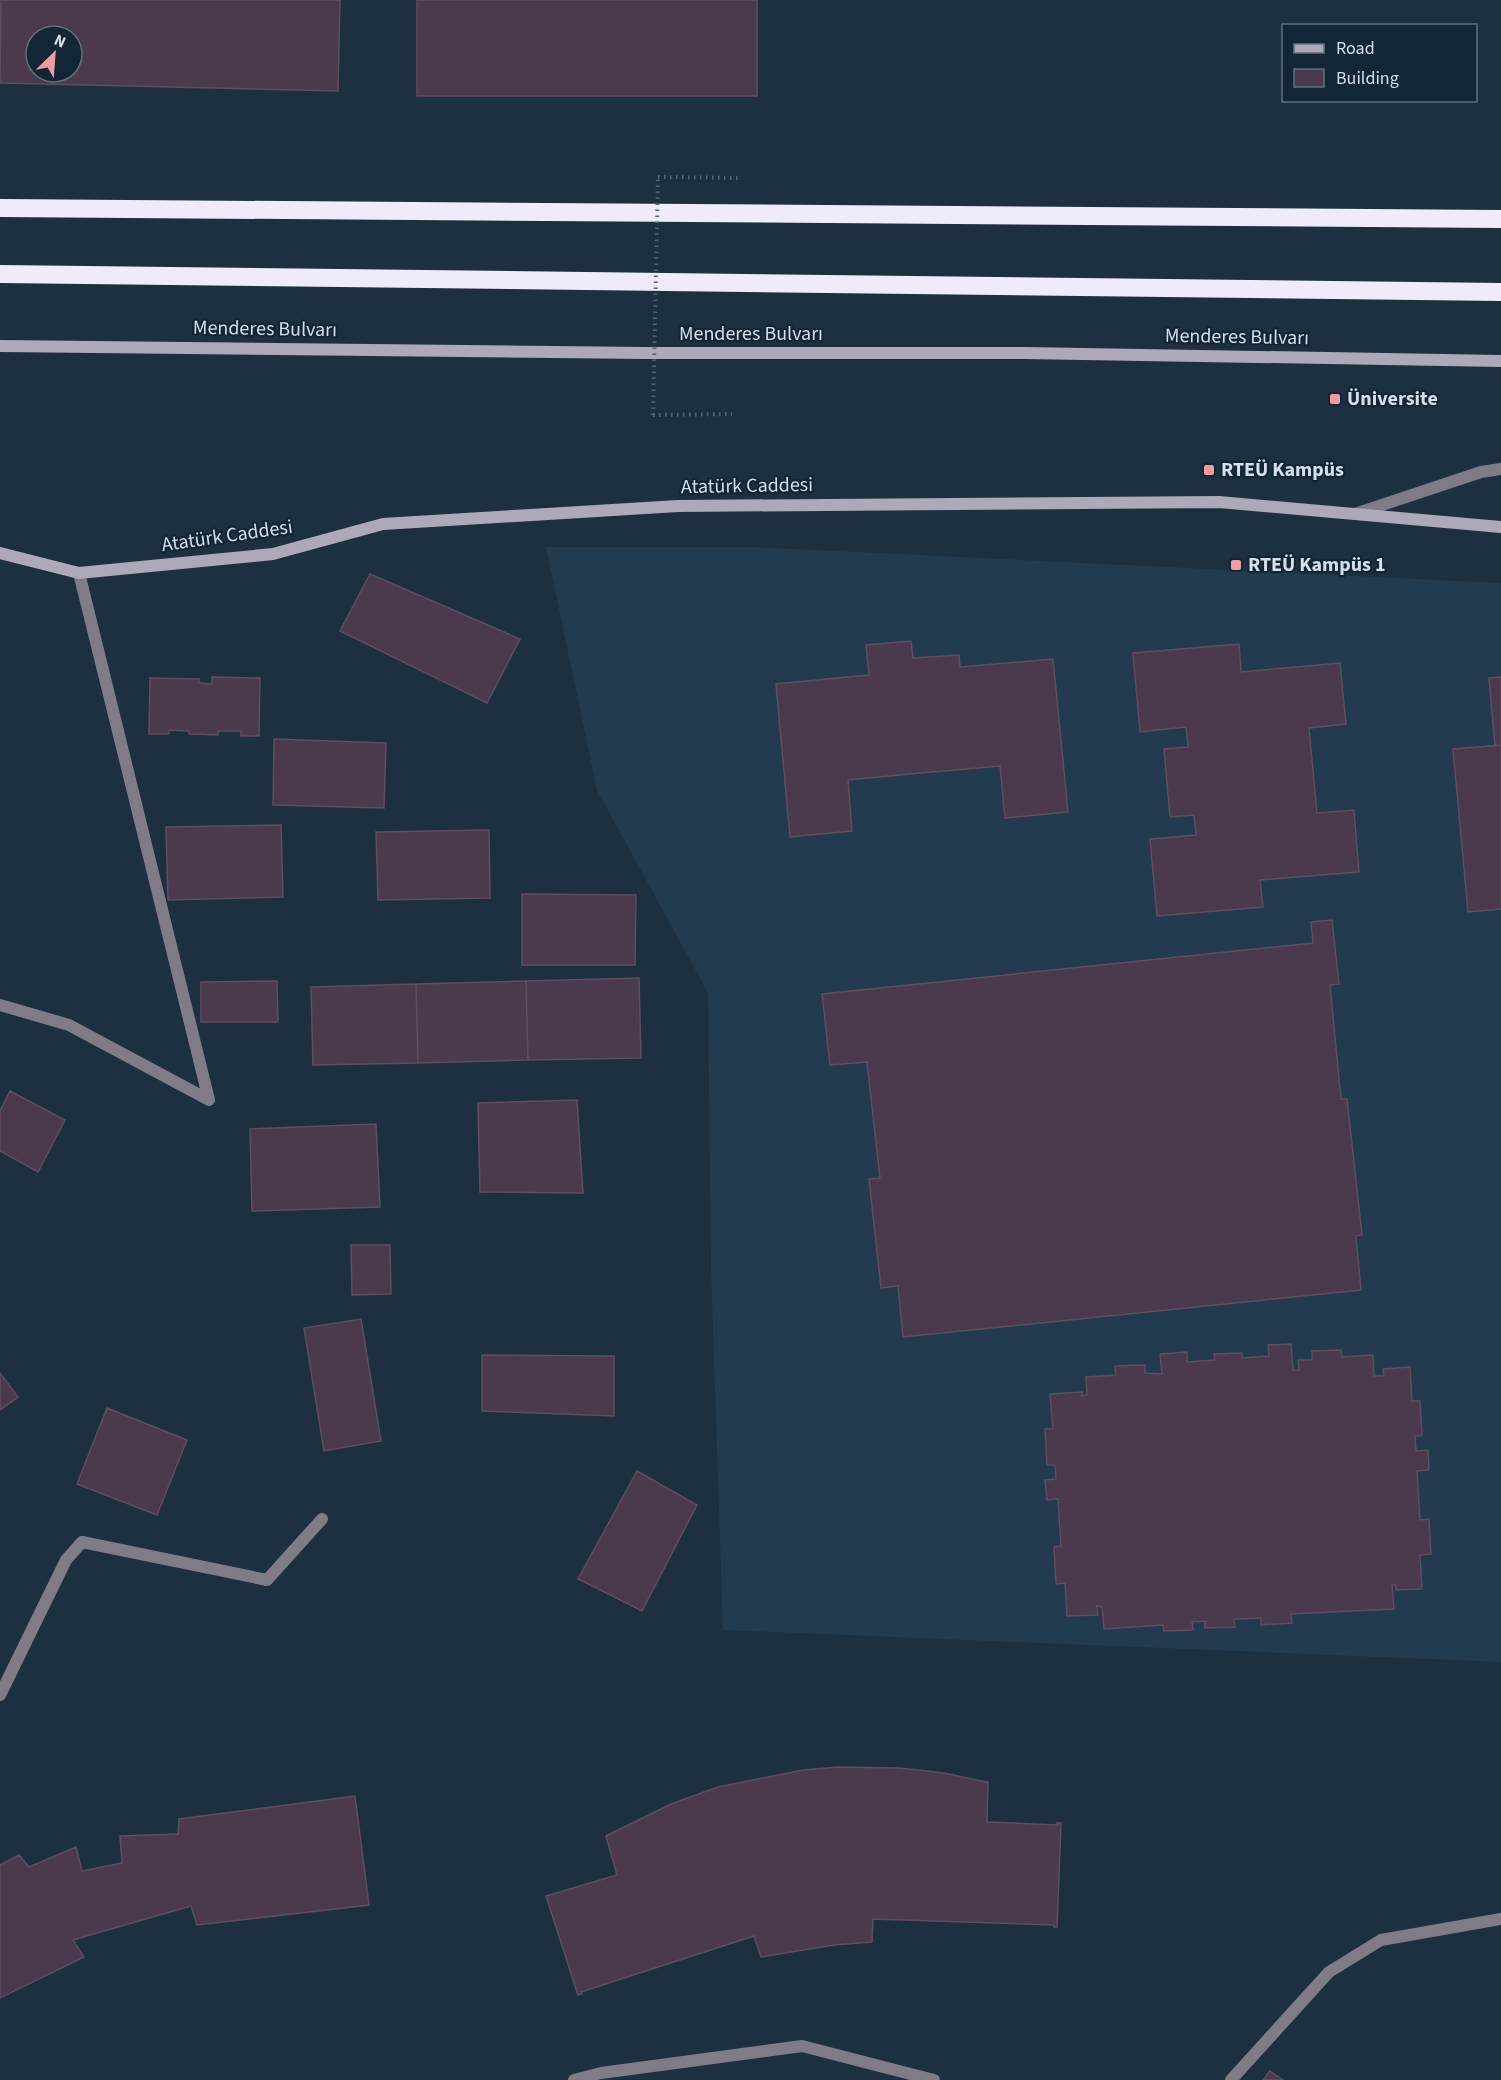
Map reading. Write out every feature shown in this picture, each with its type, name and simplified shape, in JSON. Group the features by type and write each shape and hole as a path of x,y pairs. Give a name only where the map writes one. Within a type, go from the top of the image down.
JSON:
{"highway":[{"path":"0,208 1501,219"},
{"path":"0,274 1501,292"}],"street":[{"name":"Menderes Bulvarı","path":"0,346 642,353 1025,353 1501,361"},
{"path":"1354,514 1480,472 1501,469"},
{"name":"Atatürk Caddesi","path":"0,553 80,573 273,554 383,524 678,506 1219,502 1501,527"},
{"path":"0,1005 69,1025 209,1100 80,573"},
{"path":"0,1695 66,1560 82,1542 267,1580 322,1519"},
{"path":"1231,2080 1329,1972 1381,1940 1501,1919"},
{"path":"574,2080 601,2073 802,2046 934,2080"}],"path":[{"path":"732,414 653,415 658,177 738,178"}],"shaded area":[{"path":"546,547 750,547 1501,583 1501,1662 723,1630 711,1270 708,993 597,790"}],"building":[{"path":"1,0 340,0 338,91 42,84 84,84 84,24 24,24 24,84 0,83"},
{"path":"417,0 757,0 757,96 417,96"},
{"path":"370,574 520,639 487,703 340,631"},
{"path":"911,641 913,658 959,655 960,667 1053,659 1068,812 1005,818 1000,766 921,773 848,780 852,831 790,837 776,684 869,675 866,645"},
{"path":"1239,644 1241,672 1340,663 1346,724 1309,728 1317,813 1354,810 1359,872 1260,880 1263,907 1157,916 1150,839 1196,835 1194,815 1170,817 1164,749 1188,747 1186,727 1140,732 1133,653"},
{"path":"212,677 260,678 259,736 241,736 241,731 218,731 218,735 189,734 189,731 169,730 169,734 149,734 150,678 199,679 199,683 212,684"},
{"path":"1501,677 1501,745 1495,746 1489,678"},
{"path":"274,739 386,743 384,808 273,805"},
{"path":"1501,745 1501,909 1468,912 1453,749"},
{"path":"281,825 283,897 168,900 166,827"},
{"path":"489,830 490,898 378,900 376,832"},
{"path":"522,894 636,895 635,965 522,965"},
{"path":"1332,920 1339,984 1330,985 1341,1099 1347,1099 1362,1235 1356,1236 1361,1290 903,1337 898,1286 881,1288 869,1179 880,1178 867,1062 830,1065 822,994 1313,943 1311,922"},
{"path":"639,978 641,1058 528,1060 526,981"},
{"path":"277,981 278,1022 201,1022 201,982"},
{"path":"526,981 528,1060 418,1063 416,984"},
{"path":"416,984 418,1063 313,1065 311,987"},
{"path":"10,1091 65,1120 38,1172 0,1151 0,1111"},
{"path":"577,1100 583,1193 480,1192 478,1103"},
{"path":"376,1124 380,1207 252,1211 250,1129"},
{"path":"351,1245 390,1245 391,1294 352,1295"},
{"path":"361,1319 381,1441 324,1451 304,1328"},
{"path":"1291,1344 1293,1370 1299,1370 1298,1360 1312,1360 1312,1351 1341,1350 1342,1357 1373,1355 1374,1376 1384,1376 1383,1369 1410,1367 1412,1401 1420,1401 1422,1436 1415,1436 1416,1451 1428,1450 1429,1470 1417,1471 1420,1520 1429,1519 1431,1554 1420,1555 1422,1589 1396,1590 1396,1585 1392,1585 1394,1609 1291,1614 1292,1623 1261,1625 1261,1618 1234,1619 1235,1627 1205,1628 1205,1621 1192,1622 1193,1630 1164,1631 1163,1625 1104,1629 1102,1607 1097,1606 1098,1615 1067,1616 1065,1583 1056,1584 1054,1547 1061,1546 1058,1499 1047,1500 1045,1480 1056,1479 1055,1465 1047,1465 1045,1429 1053,1429 1050,1394 1082,1392 1082,1396 1087,1395 1086,1377 1116,1375 1115,1366 1145,1365 1145,1373 1162,1374 1160,1354 1187,1352 1187,1362 1215,1360 1214,1354 1242,1353 1242,1358 1269,1356 1268,1345"},
{"path":"482,1355 614,1356 614,1416 482,1411"},
{"path":"0,1373 18,1397 0,1410"},
{"path":"107,1408 187,1440 157,1515 77,1484"},
{"path":"637,1471 697,1505 642,1611 578,1579"},
{"path":"839,1767 900,1768 944,1773 988,1782 987,1822 1058,1825 1057,1823 1061,1823 1057,1927 1054,1925 873,1919 872,1942 834,1945 761,1957 754,1936 581,1992 582,1994 578,1995 546,1896 617,1875 606,1836 671,1804 718,1787 803,1770"},
{"path":"355,1796 369,1905 197,1925 191,1906 73,1940 84,1957 0,1998 0,1865 19,1855 29,1867 76,1847 82,1871 122,1863 120,1836 178,1834 179,1819"},
{"path":"1270,2071 1283,2080 1263,2080"}],"place":[{"name":"Üniversite","path":"1335,399"},
{"name":"RTEÜ Kampüs","path":"1209,470"},
{"name":"RTEÜ Kampüs 1","path":"1236,565"}]}
